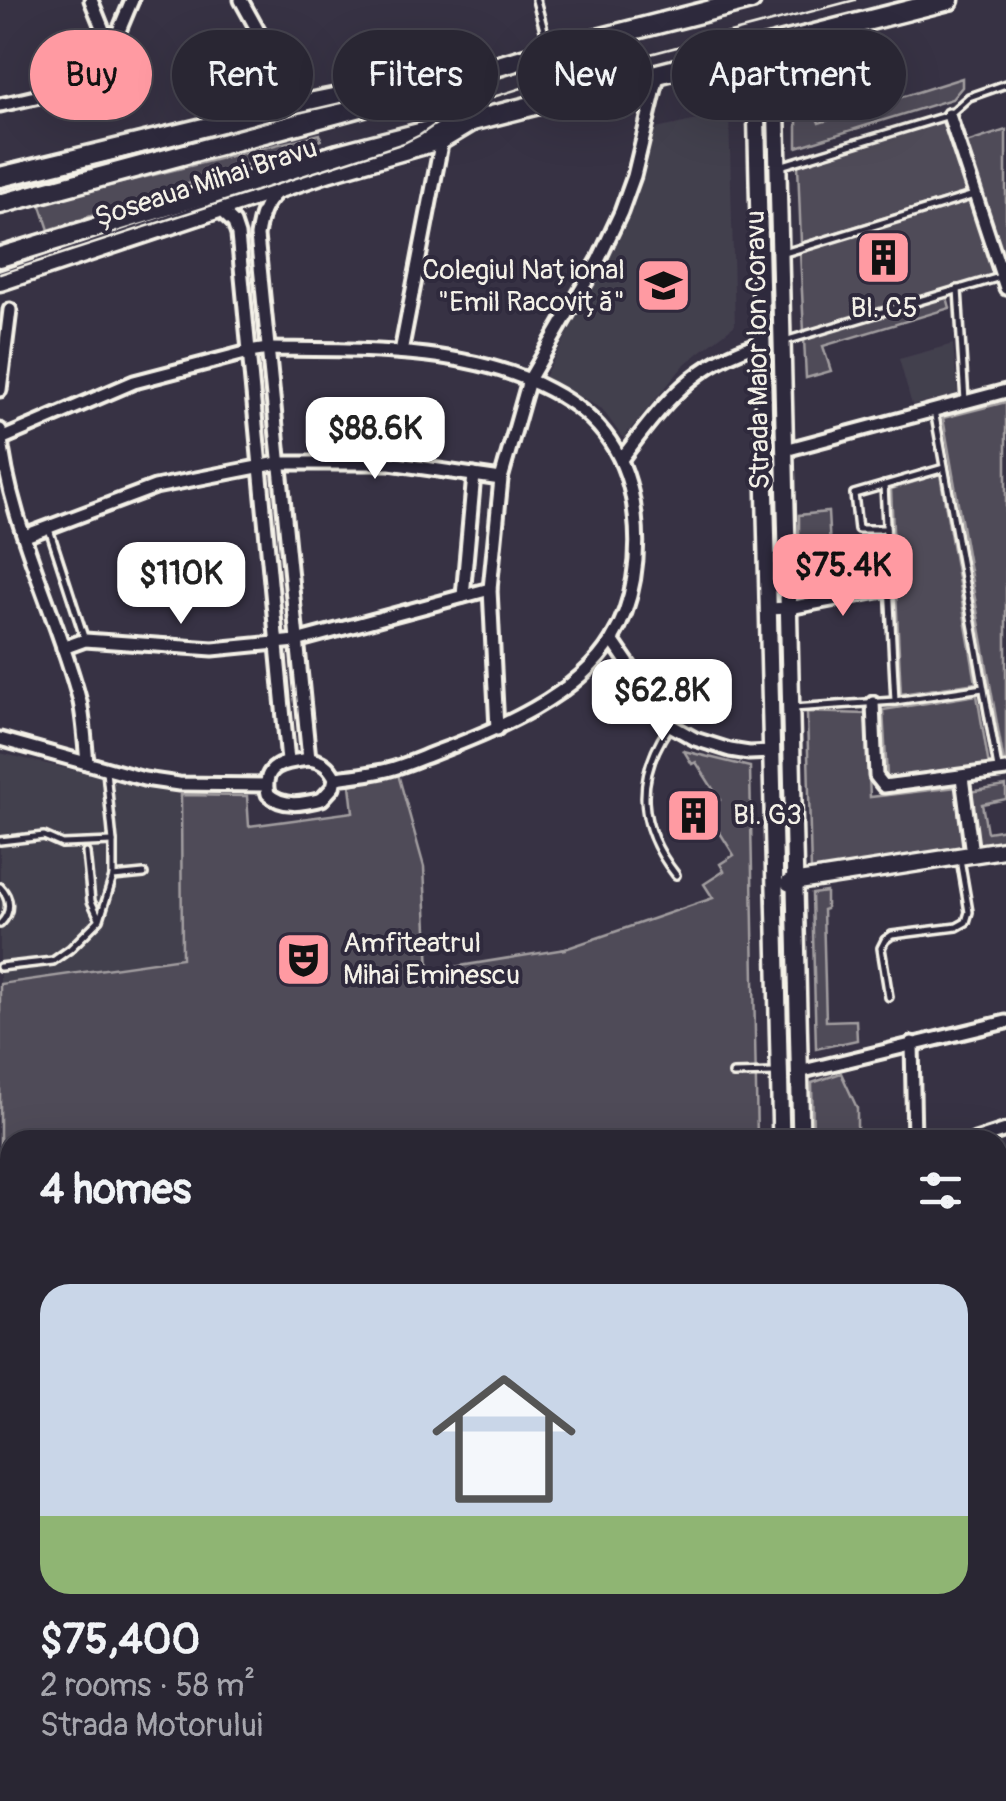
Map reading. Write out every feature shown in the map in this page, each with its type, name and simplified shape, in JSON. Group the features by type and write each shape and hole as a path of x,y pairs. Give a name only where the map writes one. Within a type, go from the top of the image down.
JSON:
{"main road":[{"name":"Șoseaua Mihai Bravu","path":"633,30 751,0"},
{"name":"Șoseaua Mihai Bravu","path":"830,30 950,0"},
{"name":"Șoseaua Mihai Bravu","path":"0,280 283,186 442,139 472,121 672,69"},
{"path":"0,204 333,114"},
{"name":"Șoseaua Mihai Bravu","path":"0,177 237,120"},
{"path":"0,257 338,154 472,121"}],"street":[{"path":"91,0 103,30"},
{"path":"118,30 132,0"},
{"path":"242,0 258,30"},
{"path":"497,729 490,589 501,479 529,380 598,261 621,212 634,176 659,72"},
{"path":"0,105 30,97"},
{"path":"949,114 1004,282"},
{"name":"Strada Maior Ion Coravu","path":"757,120 781,1130"},
{"name":"Strada Maior Ion Coravu","path":"777,120 801,1130"},
{"path":"400,352 442,139"},
{"path":"283,186 264,206 257,236 309,759"},
{"path":"217,208 234,223 238,235 288,762"},
{"path":"0,390 10,310"},
{"path":"622,458 666,403 704,368 740,349 782,342"},
{"path":"1,439 134,382 268,349 400,352 474,364 529,380 584,412 622,458 633,497 636,556 632,587 612,640 579,676 534,709 497,729 389,770 335,778"},
{"path":"765,452 785,450 1006,390"},
{"path":"0,430 24,536 80,705 86,763"},
{"path":"24,536 155,488 278,462 390,462 501,479"},
{"path":"462,596 474,475"},
{"path":"63,648 85,640 214,649 296,641 490,589"},
{"path":"768,609 889,589"},
{"path":"612,640 670,725 712,745 749,753 772,752"},
{"path":"873,704 876,776 884,786 1002,770"},
{"path":"0,739 144,779 179,784 266,785"},
{"path":"309,759 323,763 335,778 322,800 289,804 274,799 266,785 273,769 309,759"},
{"path":"962,777 966,855"},
{"path":"775,883 1006,849"},
{"path":"779,1072 800,1072 1006,1022"},
{"path":"912,1044 914,1130"}],"lane":[{"path":"536,0 544,30"},
{"path":"778,166 949,114 969,97 1006,84"},
{"path":"780,254 974,195"},
{"path":"782,342 958,289 1004,282"},
{"path":"958,289 965,402"},
{"path":"934,410 1002,770"},
{"path":"886,529 858,529 853,496 944,468"},
{"path":"884,485 895,702"},
{"path":"49,528 85,640"},
{"path":"791,708 895,702 984,688"},
{"path":"670,725 648,766 644,790 651,836 676,875"},
{"path":"0,967 53,961 100,918 112,877 106,768"},
{"path":"0,841 44,836 62,844 112,842"},
{"path":"86,853 90,902 100,918"},
{"path":"889,997 884,940 892,935 957,927 966,922 966,855"},
{"path":"112,877 144,874"},
{"path":"0,887 6,893 9,907 0,924"},
{"path":"734,1074 779,1072"}],"shaded area":[{"path":"962,78 962,87 952,99 906,113 906,96"},
{"name":"Colegiul Național \"Emil Racoviță\"","path":"697,120 729,120 735,325 686,363 623,438 602,409 544,377 615,247 656,129"},
{"path":"797,120 884,120 797,147"},
{"path":"946,120 968,192 801,243 798,165"},
{"path":"1006,130 1006,264 966,143"},
{"path":"763,132 773,133 778,313 766,314"},
{"path":"320,134 321,140 49,230 40,203"},
{"path":"971,200 996,274 804,332 800,252"},
{"path":"947,297 950,308 823,346 831,371 806,378 804,339"},
{"path":"953,344 958,394 912,405 899,359"},
{"path":"1006,402 1006,763 1004,763 943,418"},
{"path":"775,457 780,459 781,597 775,597"},
{"path":"940,474 976,683 901,694 891,489"},
{"path":"828,512 830,549 799,553 799,515"},
{"path":"775,628 784,628 789,870 782,870"},
{"path":"977,695 989,766 887,777 883,710"},
{"path":"807,712 866,714 870,797 957,787 966,848 811,873"},
{"path":"684,751 750,767 757,1130 0,1130 0,984 182,958 181,795 247,796 249,826 353,812 350,785 398,774 424,867 429,971 565,949 713,898 704,884 724,871 720,864 734,855 703,812 720,800 696,762 692,764"},
{"path":"0,753 181,795 182,958 0,984"},
{"path":"1006,786 1006,799 982,804 987,832 1006,829 1006,843 977,847 969,792"},
{"path":"826,892 826,1021 856,1020 857,1040 816,1049 812,894"},
{"path":"785,905 790,907 794,1062 789,1063 783,1061"},
{"path":"841,1073 857,1108 857,1130 813,1130 812,1083"}],"tram line":[{"path":"0,274 404,143 461,107 855,0"},
{"path":"0,190 333,105"}],"place":[{"name":"Bl. C5","path":"884,257"},
{"name":"Colegiul Național \"Emil Racoviță\"","path":"664,286"},
{"name":"Bl. G3","path":"694,815"},
{"name":"Amfiteatrul Mihai Eminescu","path":"304,959"}]}
